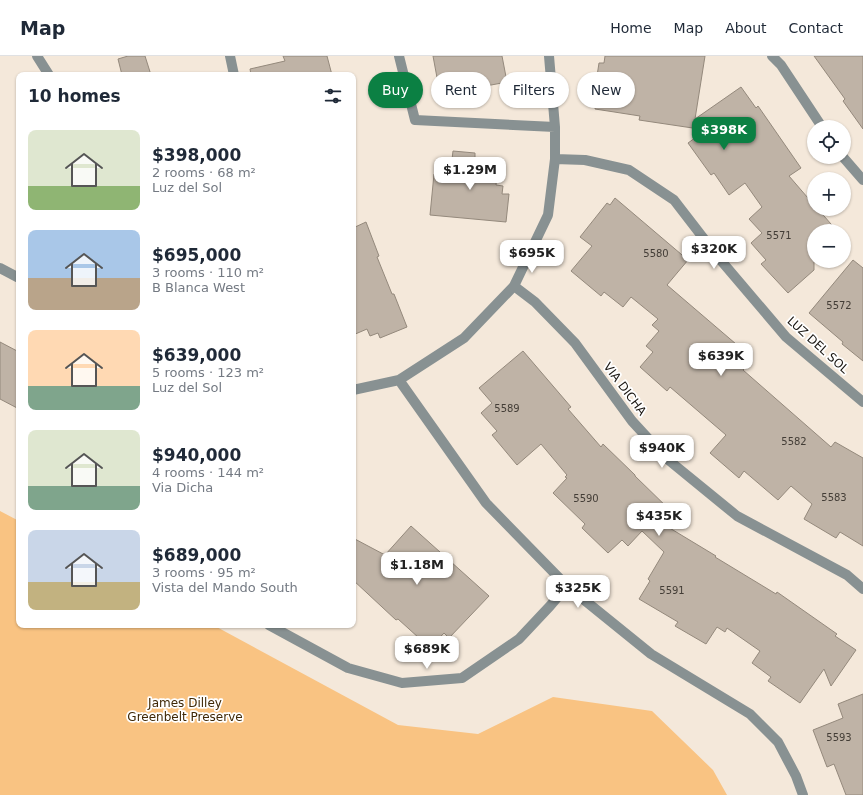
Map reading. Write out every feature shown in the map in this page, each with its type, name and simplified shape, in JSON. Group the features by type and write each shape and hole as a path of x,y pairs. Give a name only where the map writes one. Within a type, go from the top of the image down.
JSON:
{"street":[{"path":"37,56 47,72"},
{"path":"230,56 233,72"},
{"path":"399,56 416,120 555,127"},
{"path":"356,389 399,380 464,338 514,286 548,215 555,159 555,127 549,56"},
{"path":"772,56 781,65 817,120"},
{"name":"LUZ DEL SOL","path":"555,159 584,160 629,170 674,200 718,257 786,337 863,402"},
{"path":"849,164 863,180"},
{"path":"0,268 16,276"},
{"name":"VIA DICHA","path":"514,286 535,302 575,343 632,421 666,458 737,516 847,575 863,590"},
{"path":"399,380 486,504 567,586 651,654 750,714 778,742 796,776 803,795"},
{"path":"275,628 348,668 387,679 402,683 462,678 519,639 567,586"}],"green space":[{"name":"James Dilley Greenbelt Preserve","path":"0,511 16,519 16,628 219,628 398,725 478,734 553,697 652,711 713,770 727,795 0,795"}],"building":[{"path":"128,56 145,56 150,72 121,72 118,59"},
{"path":"283,56 327,56 331,72 250,72 250,69 285,61"},
{"path":"433,56 502,56 505,72 499,72 499,84 491,85 491,72 436,72"},
{"path":"605,56 705,56 695,119 741,87 756,108 758,106 801,168 789,176 807,197 807,216 824,216 831,224 807,224 807,268 814,268 814,270 788,293 761,264 766,260 751,243 762,233 749,219 762,207 745,183 729,195 714,173 711,175 688,143 706,130 639,120 640,116 595,109 635,108 635,72 598,72 599,63 604,63"},
{"path":"814,56 863,56 863,129 843,101 845,99"},
{"path":"453,151 475,153 475,159 498,161 496,185 503,186 502,194 509,194 506,222 430,215 434,174 450,176"},
{"path":"615,198 688,260 667,285 750,356 746,361 749,363 743,370 831,447 835,442 863,458 863,546 840,532 836,538 804,519 812,504 791,486 778,500 744,471 739,478 710,453 726,435 670,387 667,391 640,367 653,352 646,346 659,331 652,325 658,319 631,297 623,307 604,292 601,296 571,271 592,246 580,237 607,203 610,205"},
{"path":"366,222 379,256 377,257 407,327 380,338 378,333 370,336 367,329 356,334 356,227"},
{"path":"853,260 863,268 863,361 842,344 843,342 809,313 846,268 851,268 851,262"},
{"path":"0,342 16,350 16,407 0,399"},
{"path":"523,351 571,407 568,409 601,447 603,444 673,513 663,524 776,594 777,592 837,634 835,636 856,650 831,686 824,669 800,703 768,681 771,677 752,663 760,651 727,628 725,632 717,627 706,644 675,626 678,622 639,599 650,581 648,579 664,552 642,531 628,546 622,540 608,553 582,528 585,524 553,493 567,478 565,477 567,475 541,444 517,465 492,435 497,431 481,413 492,403 479,388"},
{"path":"411,526 489,596 449,638 444,633 430,648 398,619 396,620 356,583 356,540 385,555"},
{"path":"863,694 863,795 846,795 834,764 827,767 813,730 843,718 838,704"}]}
